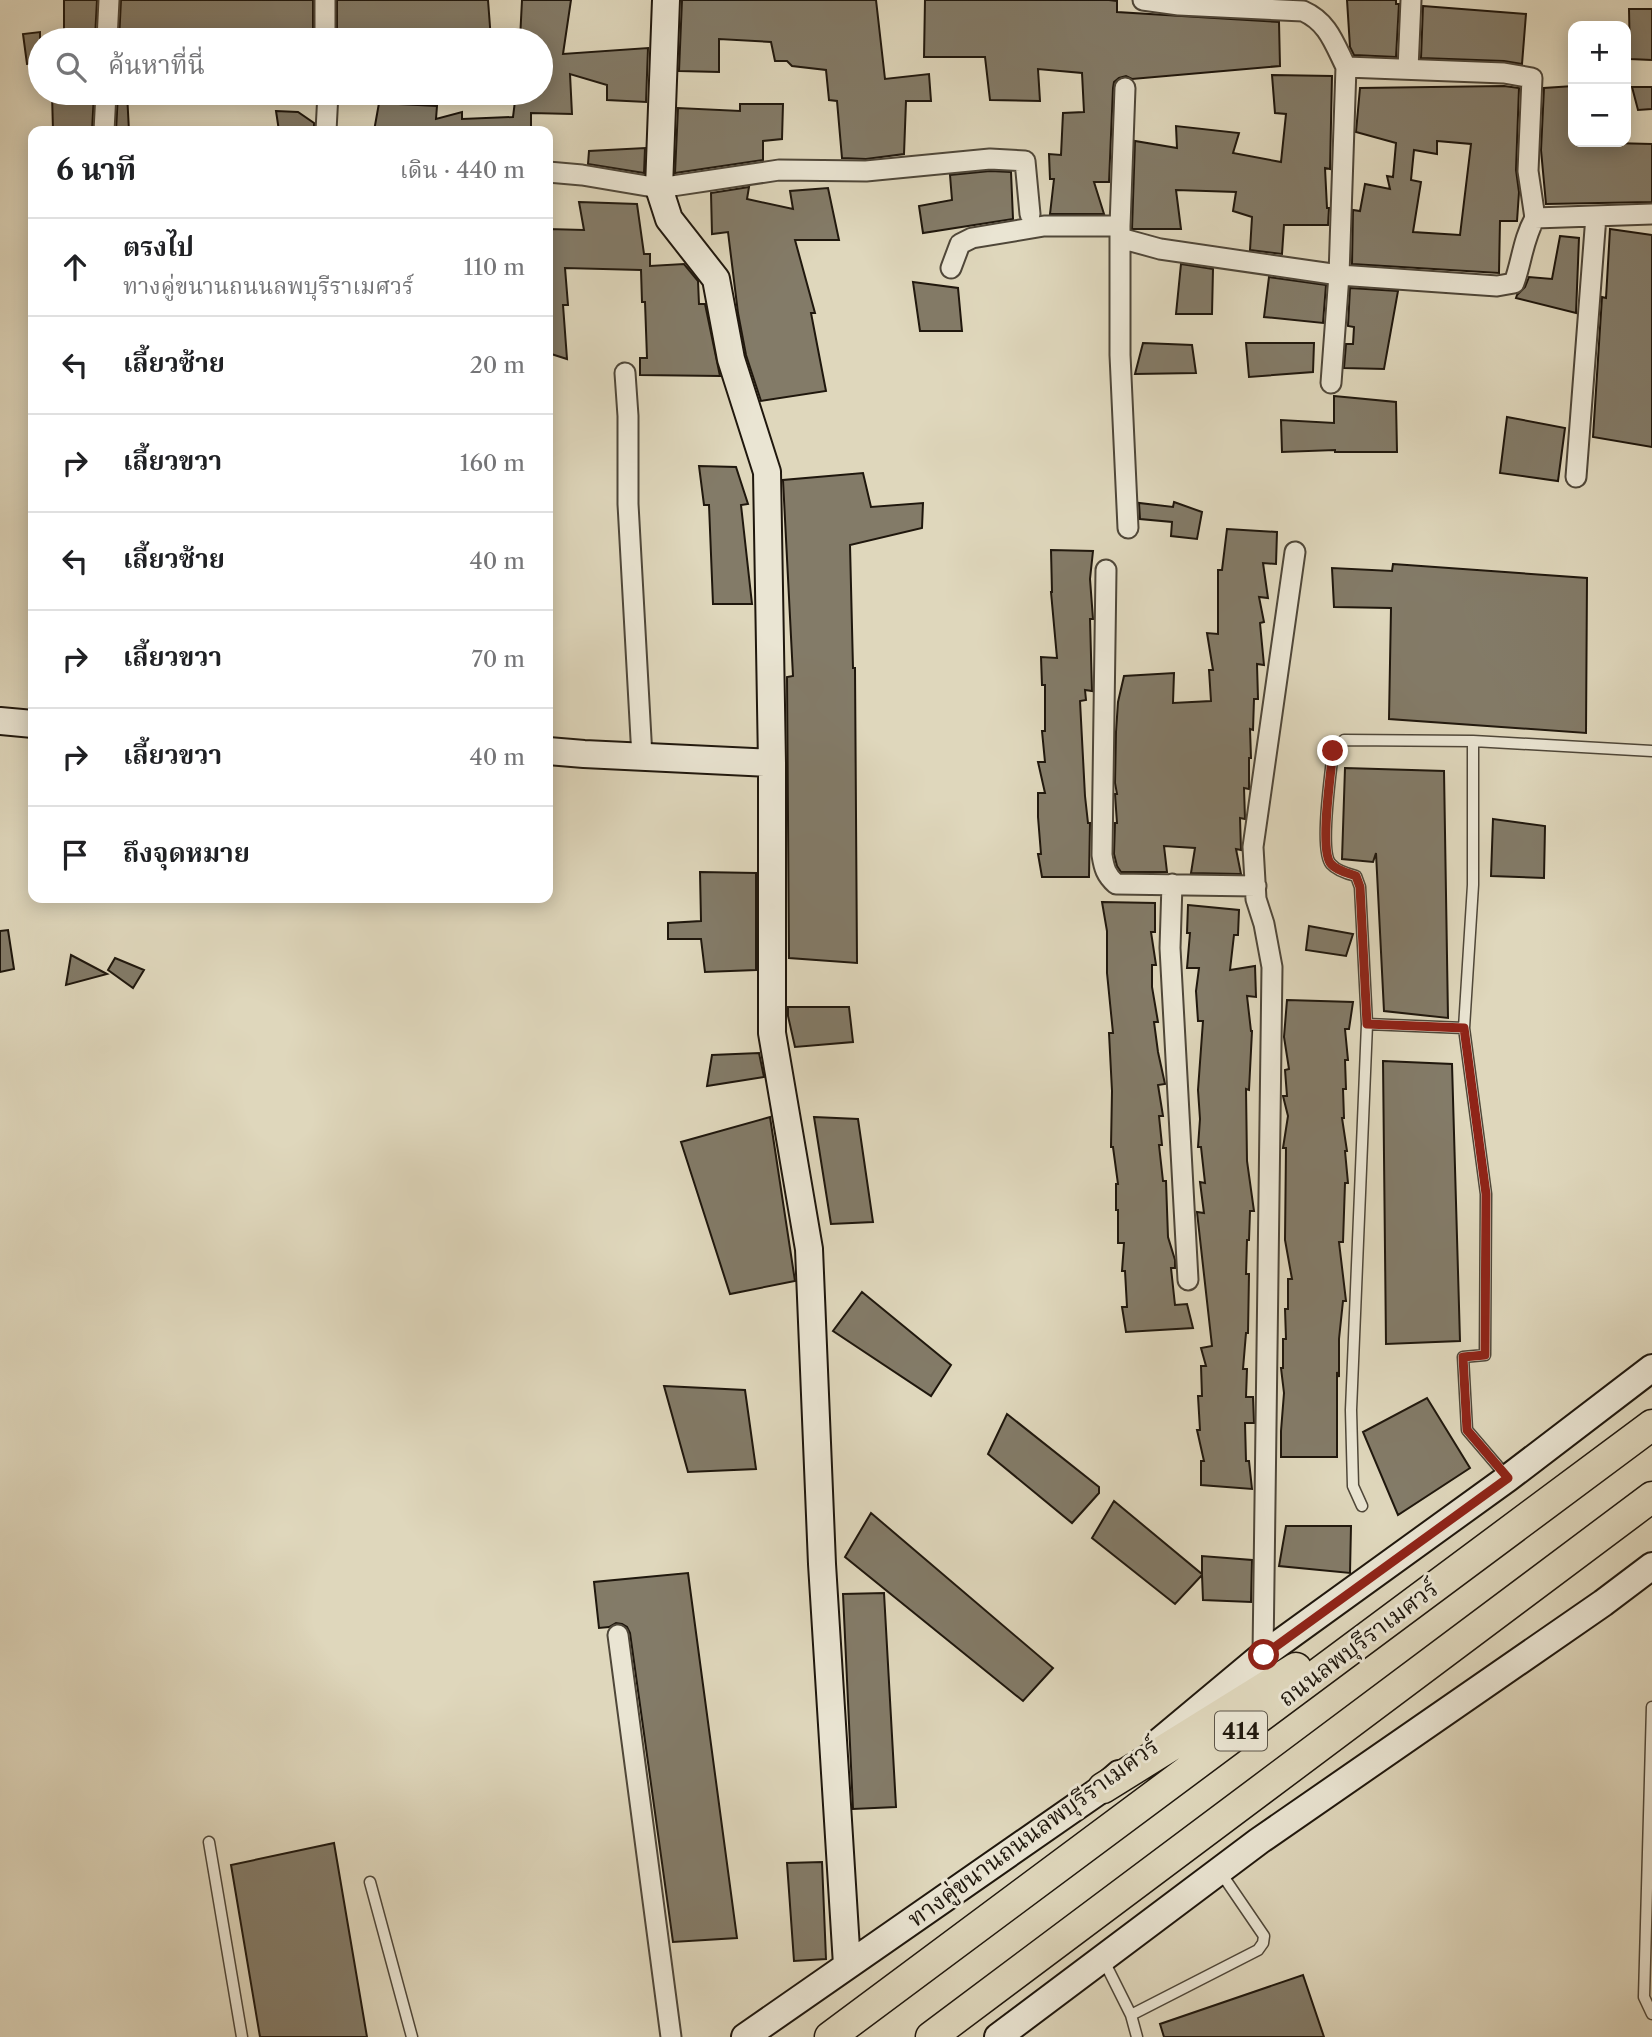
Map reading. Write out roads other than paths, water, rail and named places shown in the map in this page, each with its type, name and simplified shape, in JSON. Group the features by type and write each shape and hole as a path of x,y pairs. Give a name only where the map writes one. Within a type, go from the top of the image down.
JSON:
{"main road":[{"name":"ถนนลพบุรีราเมศวร์","path":"830,2037 848,2027 1652,1425"},
{"name":"414","path":"931,2037 1652,1497"},
{"path":"1103,1788 1474,1557"}],"street":[{"path":"107,28 108,0"},
{"path":"325,0 325,28"},
{"path":"666,0 659,188 669,219 716,279 731,359 767,472 772,763 772,1033 810,1249 822,1564 847,1965"},
{"path":"1143,0 1179,5 1303,10 1316,17 1330,34 1346,67 1339,275 1331,383"},
{"path":"1408,69 1412,0"},
{"path":"951,268 960,244 972,238 1044,226 1120,232 1160,249 1339,275 1497,286 1514,283 1526,234 1535,218 1528,170 1532,78 1504,73 1346,67"},
{"path":"1125,88 1120,232 1120,355 1128,528"},
{"path":"104,126 105,105"},
{"path":"326,126 327,105"},
{"path":"553,172 659,188 779,170 866,171 990,159 1025,160 1030,215"},
{"path":"1535,218 1652,215"},
{"path":"1577,477 1596,216"},
{"path":"625,373 628,504 642,757"},
{"path":"1264,1655 1272,967 1256,899 1253,847 1295,552"},
{"path":"1106,570 1104,869 1116,884 1256,886"},
{"path":"0,721 28,724"},
{"path":"553,751 772,763"},
{"path":"1172,884 1170,948 1188,1280"},
{"name":"ทางคู่ขนานถนนลพบุรีราเมศวร์","path":"746,2037 1103,1788 1264,1655 1508,1478 1652,1368"},
{"path":"998,2037 1259,1841 1603,1603 1652,1566"},
{"path":"618,1635 671,2037"}],"lane":[{"path":"1362,1506 1353,1486 1350,1410 1367,1024 1360,887 1356,876 1342,872 1330,863 1325,846 1333,751 1344,740 1473,741 1652,751"},
{"path":"1473,741 1473,885 1464,1028 1486,1194 1485,1355 1463,1357 1467,1430 1508,1478"},
{"path":"1367,1024 1464,1028"},
{"path":"1652,1707 1644,1997 1652,2014"},
{"path":"209,1842 242,2037"},
{"path":"1131,2015 1258,1950 1264,1942 1264,1936 1219,1871"},
{"path":"370,1882 412,2037"},
{"path":"1103,1958 1131,2015 1137,2037"}]}
